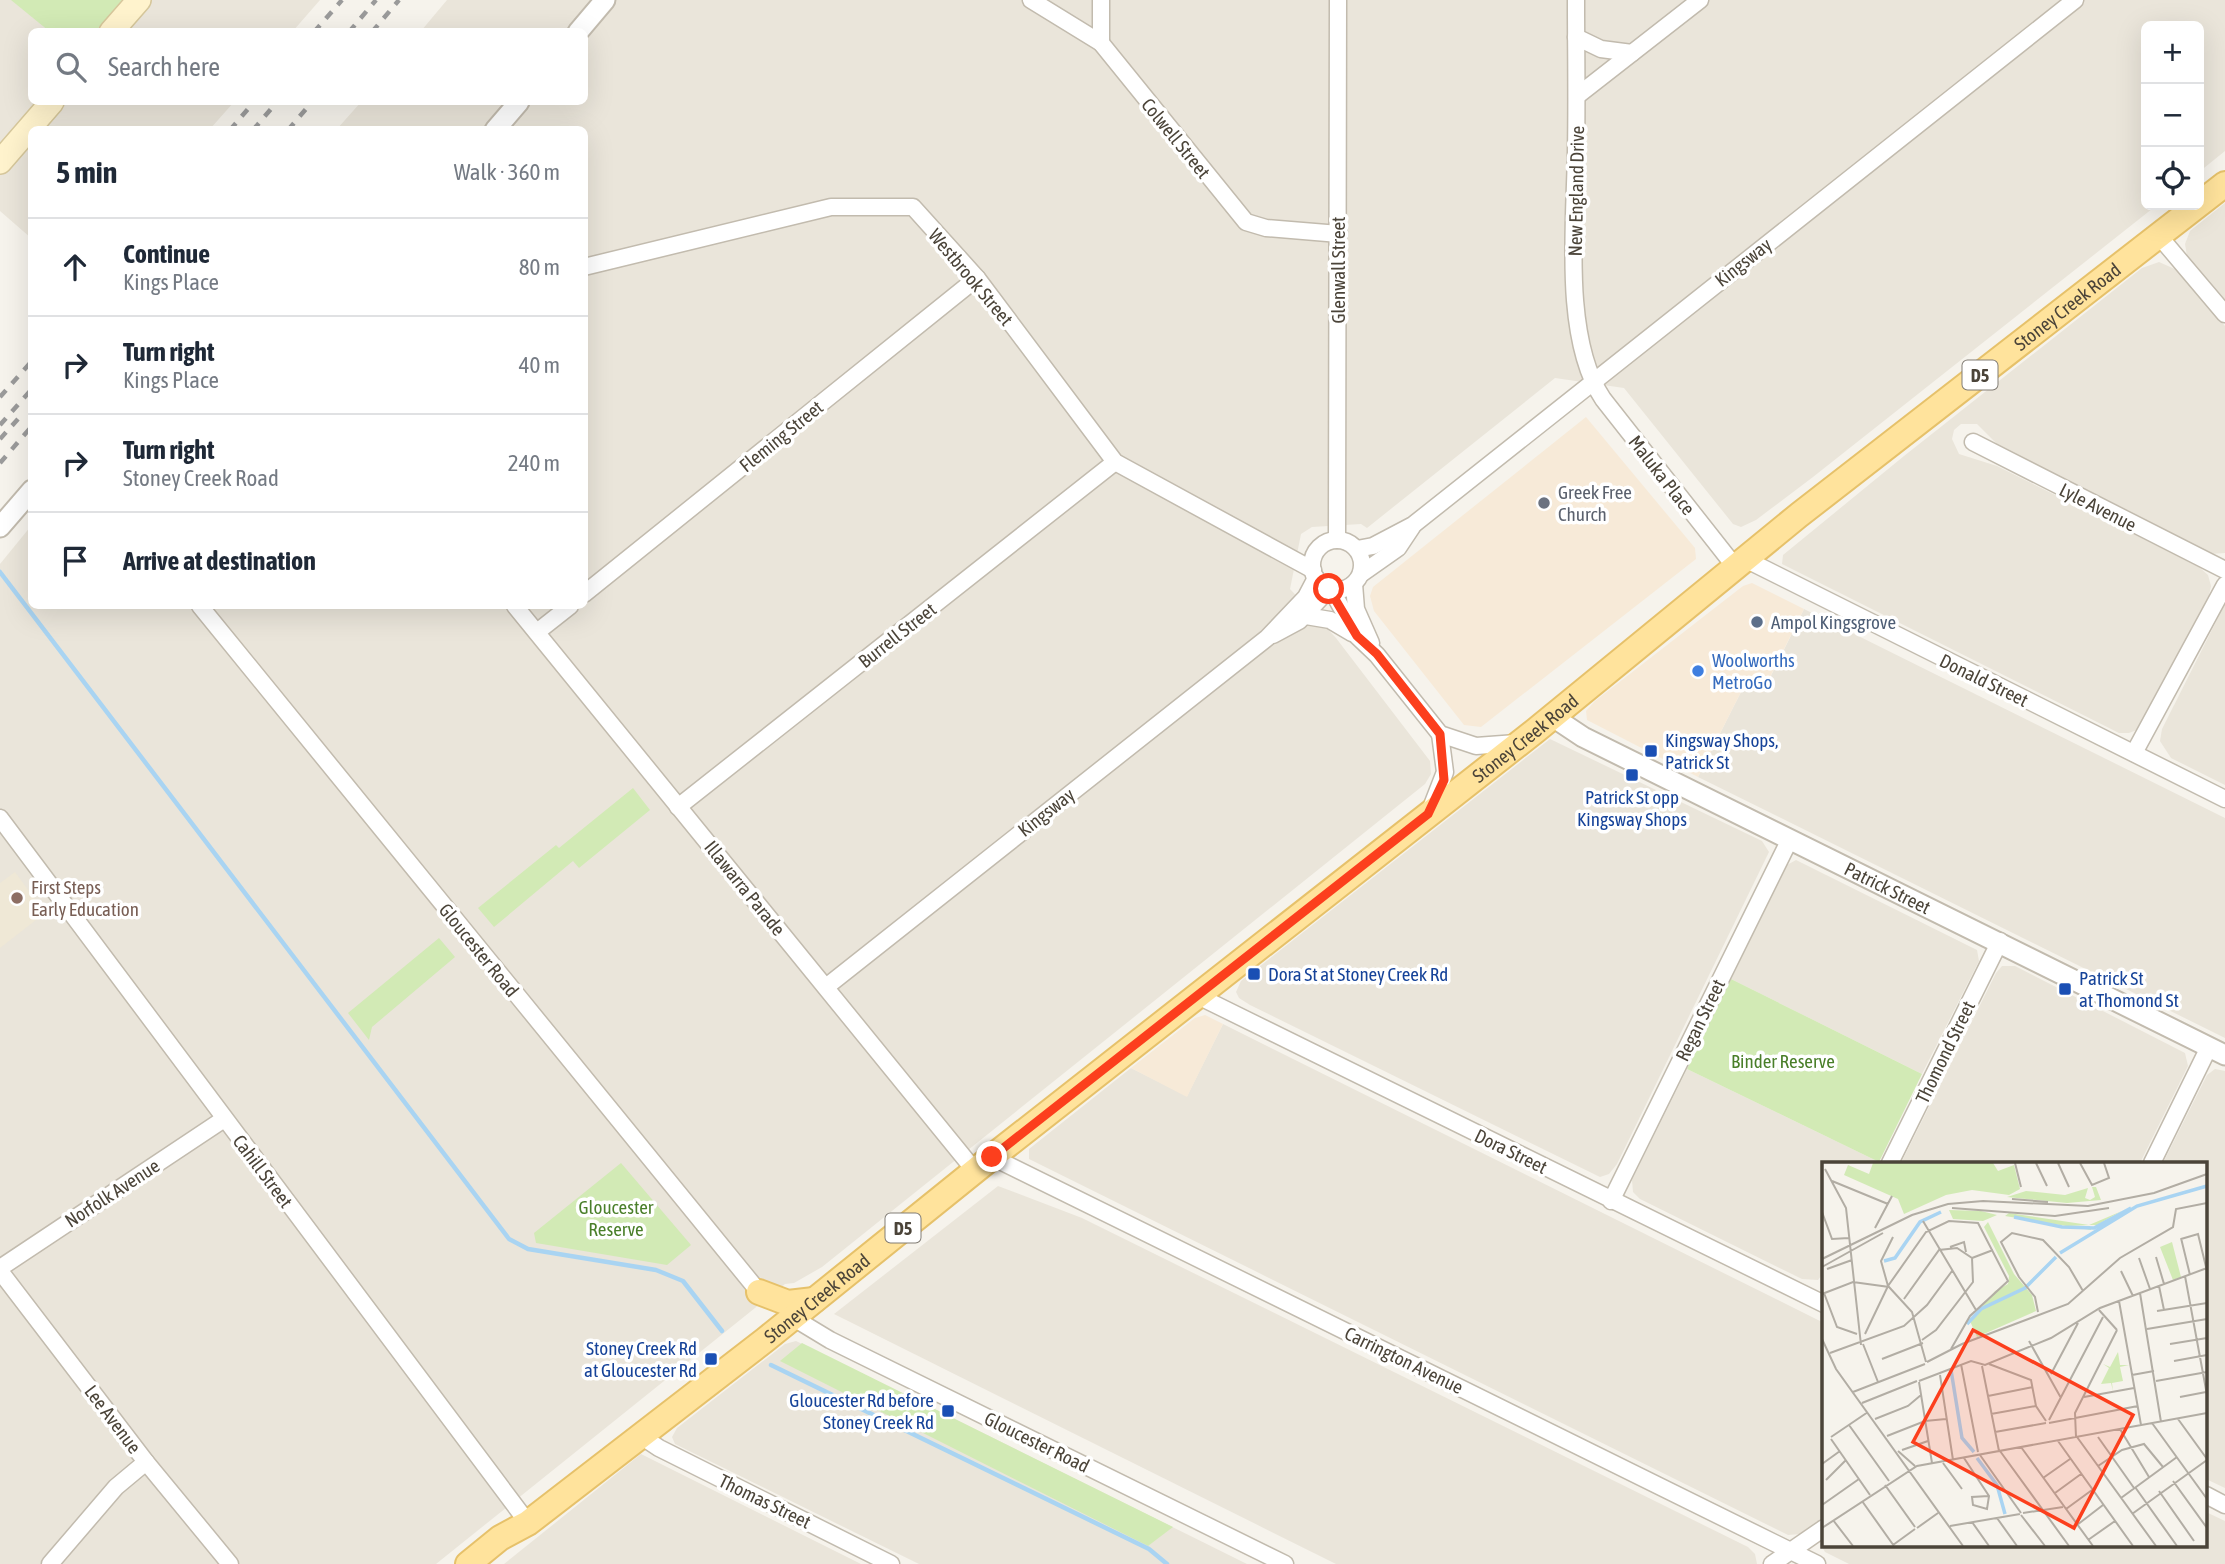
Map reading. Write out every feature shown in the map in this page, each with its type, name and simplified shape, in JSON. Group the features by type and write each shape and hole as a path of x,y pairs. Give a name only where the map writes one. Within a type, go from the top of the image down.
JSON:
{"main road":[{"path":"114,28 138,0"},
{"path":"31,126 49,105"},
{"path":"0,162 28,130"},
{"name":"Stoney Creek Road","path":"468,1564 499,1538 528,1523 767,1338 983,1164 1553,717 1740,563 2225,184"},
{"path":"759,1292 788,1303 814,1300"},
{"path":"759,1292 767,1338"},
{"name":"Stoney Creek Road","path":"494,1564 510,1549 528,1523"}],"street":[{"path":"581,28 605,0"},
{"name":"Colwell Street","path":"1031,0 1101,43 1246,222 1266,228 1339,234"},
{"path":"1101,0 1101,43"},
{"name":"Glenwall Street","path":"1337,540 1338,0"},
{"name":"New England Drive","path":"1576,0 1574,291 1581,342 1593,380"},
{"path":"1577,96 1700,0"},
{"name":"Kingsway","path":"1357,549 1373,546 1413,524 2075,0"},
{"path":"1576,37 1601,49 1632,53"},
{"path":"498,126 516,105"},
{"name":"Westbrook Street","path":"588,266 831,208 913,207 977,278 1115,463 1284,553 1314,574"},
{"path":"2159,236 2225,314"},
{"name":"Fleming Street","path":"588,591 977,278"},
{"name":"Maluka Place","path":"1593,380 1605,402 1740,563"},
{"name":"Lyle Avenue","path":"1973,442 2225,570"},
{"name":"Burrell Street","path":"678,807 1115,463"},
{"path":"0,527 28,495"},
{"name":"Kingsway","path":"1358,579 1398,548 1413,524"},
{"path":"1357,636 1330,589 1314,574 1315,553 1328,542 1337,540 1352,544 1362,557 1356,609 1377,654"},
{"name":"Westbrook Street","path":"1284,553 1306,556 1315,553"},
{"name":"Donald Street","path":"1740,563 2225,799"},
{"name":"Kingsway","path":"826,987 1267,638 1306,597 1314,574"},
{"path":"1330,589 1343,590 1358,579"},
{"path":"2134,753 2225,585"},
{"name":"Kingsway","path":"1267,638 1292,627 1330,589"},
{"name":"Gloucester Road","path":"203,609 759,1292"},
{"name":"Illawarra Parade","path":"518,609 826,987 983,1164"},
{"path":"537,632 566,609"},
{"path":"1306,615 1336,622 1357,636 1377,654 1440,734 1444,780 1428,814"},
{"name":"Patrick Street","path":"1553,717 1583,737 2000,941 2217,1051"},
{"path":"1440,734 1476,746 1520,742"},
{"name":"Cahill Street","path":"0,818 528,1523"},
{"name":"Regan Street","path":"1611,1201 1790,839"},
{"name":"Thomond Street","path":"1890,1162 2000,941"},
{"name":"Dora Street","path":"1198,996 1611,1201 1822,1301"},
{"path":"2153,1162 2217,1051"},
{"name":"Norfolk Avenue","path":"0,1269 224,1119"},
{"name":"Carrington Avenue","path":"983,1164 1817,1564"},
{"name":"Lee Avenue","path":"0,1269 146,1462 230,1564"},
{"name":"Gloucester Road","path":"792,1317 830,1340 1285,1564"},
{"name":"Thomas Street","path":"641,1436 659,1448 891,1564"},
{"path":"50,1564 116,1487 146,1462"},
{"path":"2208,1496 2225,1505"},
{"path":"1772,1564 1822,1529"}],"shaded area":[{"path":"0,0 320,0 296,28 28,28 28,105 231,105 213,126 28,126 28,235 0,211"},
{"path":"447,0 2225,0 2225,151 2204,168 2204,21 2141,21 2141,210 2151,210 1813,477 1756,520 1741,527 1733,524 1624,388 1555,378 1367,528 1361,524 1312,527 1301,534 1290,589 1336,638 1430,761 1431,774 1425,784 822,1267 794,1283 785,1284 436,1564 0,1564 0,564 28,530 28,609 588,609 588,126 340,126 358,105 588,105 588,28 424,28"},
{"path":"2225,203 2225,304 2187,256 2185,244 2190,231"},
{"path":"2159,262 2177,270 2225,326 2225,553 2210,554 2000,447 1977,424 1961,424 1954,430 1952,439 1959,454 1997,466 2199,567 2208,575 2211,586 2208,600 2142,728 2129,733 2119,733 1782,564 1783,555 1904,456 2142,268"},
{"path":"1586,417 1695,548 1696,559 1481,727 1464,725 1374,611 1370,596 1373,587"},
{"path":"1752,583 1804,609 1762,693 1745,684 1698,777 1587,720 1586,711 1595,701 1743,586"},
{"path":"2225,604 2225,785 2171,758 2160,741 2162,729"},
{"path":"1804,609 2225,818 2225,1038 1698,777 1745,684 1763,692"},
{"path":"1550,739 1762,841 1769,852 1617,1164 1609,1174 1600,1177 1250,1005 1239,998 1236,992 1241,981"},
{"path":"1796,860 1977,950 1979,961 1922,1074 1731,979 1787,865"},
{"name":"First Steps Early Education","path":"15,872 45,913 0,948 0,883"},
{"path":"2002,966 2015,966 2185,1053 2188,1066 2140,1162 1902,1162 1996,973"},
{"path":"1205,1015 1223,1024 1187,1097 1131,1068 1195,1018"},
{"path":"1223,1024 1822,1322 1822,1518 1801,1534 1788,1535 1029,1159 1029,1149 1131,1068 1187,1096"},
{"path":"1687,1069 1879,1162 1822,1162 1822,1275 1818,1280 1802,1279 1640,1199 1633,1192 1632,1180"},
{"path":"2215,1069 2225,1071 2225,1488 2208,1480 2208,1162 2164,1162 2207,1075"},
{"path":"998,1186 1082,1218 1748,1547 1755,1554 1757,1564 1336,1564 834,1314"},
{"path":"796,1341 1247,1564 919,1564 675,1444 672,1437 677,1428 785,1344"},
{"path":"641,1454 861,1564 504,1564"},
{"path":"2208,1513 2225,1521 2225,1564 1849,1564 1825,1552 1821,1545 2208,1546"}],"green space":[{"path":"11,0 122,0 99,28 45,28"},
{"path":"633,788 650,810 579,868 573,861 494,927 478,908 556,845 559,848"},
{"path":"439,938 455,957 372,1027 369,1040 348,1013"},
{"name":"Binder Reserve","path":"1731,979 1922,1074 1879,1162 1687,1069"},
{"name":"Gloucester Reserve","path":"621,1163 691,1245 667,1265 536,1243 534,1233"},
{"path":"802,1343 1173,1527 1148,1546 780,1361"}],"waterway":[{"path":"0,572 28,609"},
{"path":"28,609 509,1239 528,1249 656,1270 683,1281 722,1331"},
{"path":"771,1365 1149,1549 1167,1564"}],"railway":[{"path":"318,28 342,0"},
{"path":"352,28 376,0"},
{"path":"375,28 399,0"},
{"path":"233,126 251,105"},
{"path":"256,126 274,105"},
{"path":"291,126 309,105"},
{"path":"0,397 28,366"},
{"path":"0,425 28,394"},
{"path":"0,439 18,419"},
{"path":"0,463 28,431"}],"place":[{"name":"Greek Free Church","path":"1544,503"},
{"name":"Ampol Kingsgrove","path":"1757,622"},
{"name":"Woolworths MetroGo","path":"1698,671"},
{"name":"Kingsway Shops, Patrick St","path":"1651,751"},
{"name":"Patrick St opp Kingsway Shops","path":"1632,775"},
{"name":"First Steps Early Education","path":"17,898"},
{"name":"Dora St at Stoney Creek Rd","path":"1254,974"},
{"name":"Patrick St at Thomond St","path":"2065,989"},
{"name":"Stoney Creek Rd at Gloucester Rd","path":"711,1359"},
{"name":"Gloucester Rd before Stoney Creek Rd","path":"948,1411"}],"route":[{"path":"992,1157 1428,814 1438,796 1446,772 1440,734 1377,654 1357,636 1329,589"}]}
